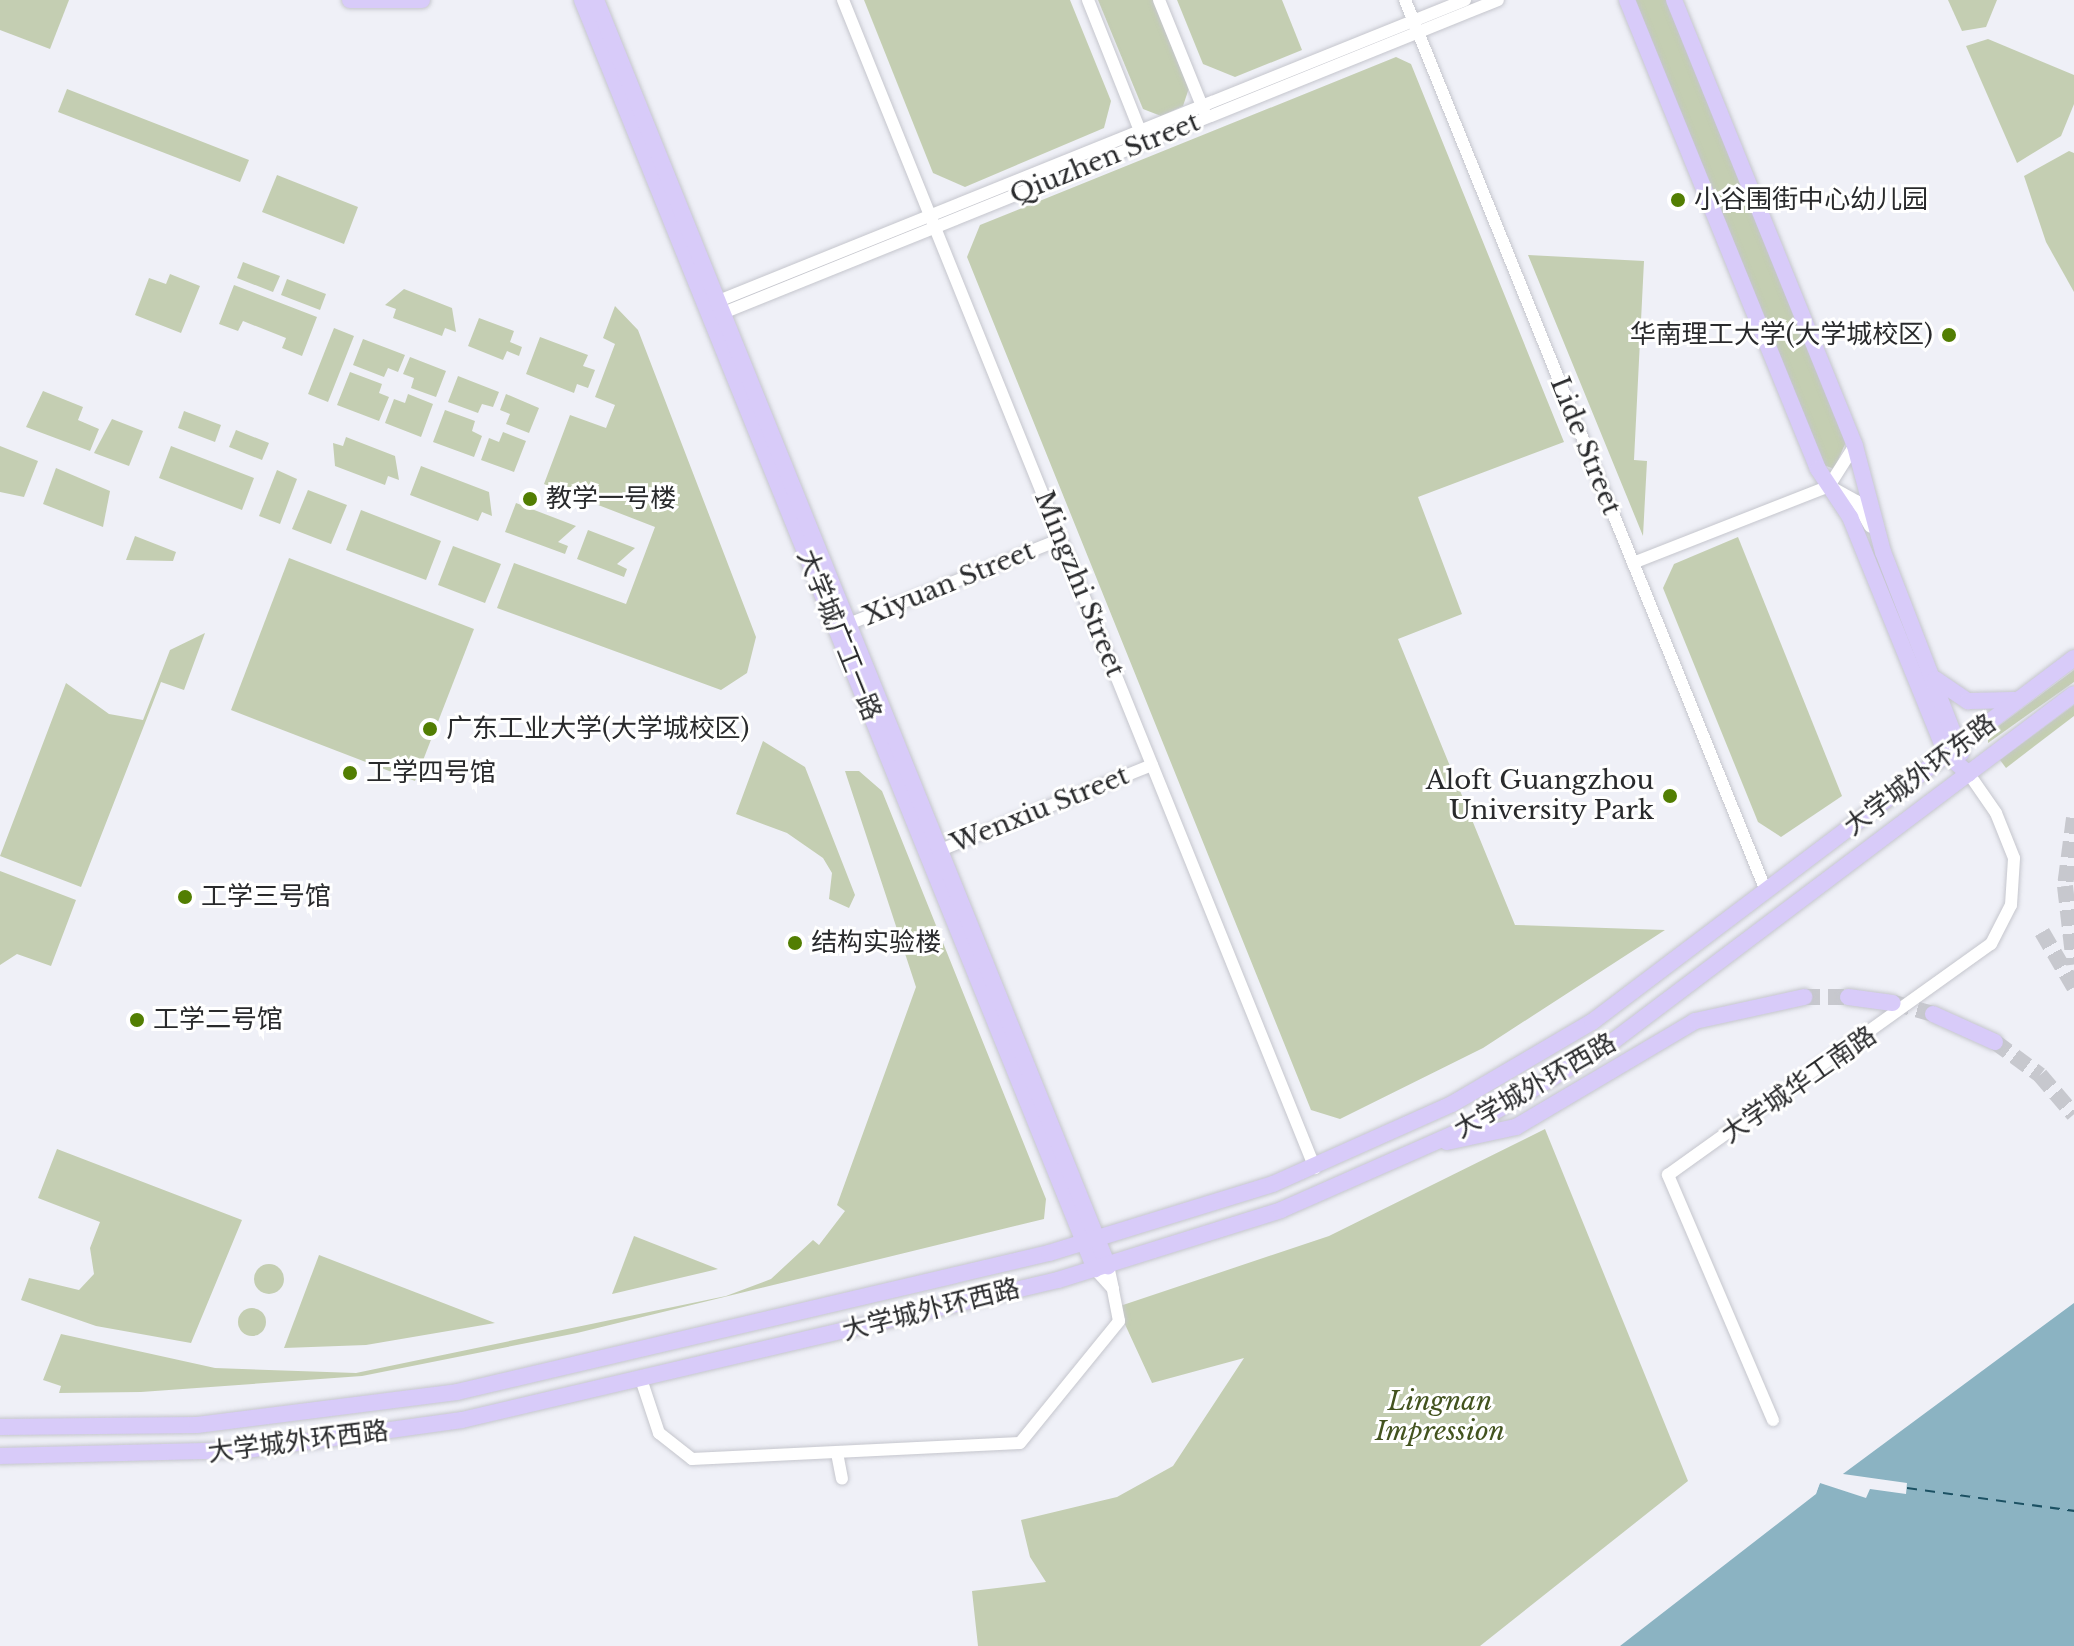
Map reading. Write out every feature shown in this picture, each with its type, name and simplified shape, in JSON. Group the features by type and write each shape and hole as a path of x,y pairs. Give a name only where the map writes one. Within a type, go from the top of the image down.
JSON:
{"main road":[{"path":"350,0 422,0"},
{"name":"大学城广工一路","path":"582,0 714,310 1102,1268"},
{"name":"大学城广工一路","path":"596,0 714,310"},
{"name":"大学城华工南路","path":"1627,0 1829,486 1850,517 1952,749 1969,774"},
{"name":"大学城华工南路","path":"1674,0 1855,445 1883,552 1928,668 1952,749"},
{"name":"大学城外环东路","path":"1766,891 2074,658"},
{"path":"1928,668 1942,687 1968,701 2024,696"},
{"name":"大学城外环东路","path":"1782,918 2074,694"},
{"name":"大学城外环西路","path":"0,1427 197,1425 431,1396 1091,1241 1164,1220 1315,1168 1544,1052 1766,891"},
{"name":"大学城外环西路","path":"0,1456 293,1446 462,1420 1102,1268 1172,1247 1313,1198 1434,1144 1608,1045 1782,918"},
{"path":"1434,1144 1516,1127 1695,1021 1804,997"},
{"path":"1848,997 1893,1003"},
{"path":"1933,1014 1995,1042"},
{"path":"1164,1220 1155,1235 1172,1247"}],"street":[{"name":"Mingzhi Street","path":"843,0 1315,1168"},
{"path":"1088,0 1143,137"},
{"path":"1159,0 1204,112"},
{"name":"Lide Street","path":"1405,0 1766,891"},
{"name":"Qiuzhen Street","path":"1415,27 1465,0"},
{"name":"Qiuzhen Street","path":"714,310 1415,27 1498,0"},
{"path":"1633,563 1829,486 1855,445"},
{"path":"1829,486 1856,501 1883,552"},
{"name":"Xiyuan Street","path":"842,627 1061,539"},
{"name":"Wenxiu Street","path":"934,853 1152,765"},
{"name":"大学城华工南路","path":"1773,1420 1668,1175 1962,972 1996,937 2013,897 2014,858 1996,813 1969,774"},
{"path":"641,1379 659,1433 692,1459 1020,1443 1119,1321 1113,1289 1102,1268"},
{"path":"837,1453 842,1479"}],"green space":[{"path":"0,0 69,0 50,49 0,30"},
{"path":"864,0 1070,0 1111,101 1104,128 965,187 933,173"},
{"path":"1098,0 1153,0 1189,88 1183,106 1161,116 1143,109"},
{"path":"1177,0 1282,0 1302,50 1235,77 1203,64"},
{"path":"1632,0 1670,0 1846,442 1834,469 1821,464"},
{"path":"1948,0 1997,0 1986,27 1962,31"},
{"path":"1988,39 2074,75 2074,104 2061,136 2017,163 1966,46"},
{"path":"1396,57 1411,64 1564,442 1418,497 1462,614 1398,639 1515,925 1665,930 1483,1048 1340,1119 1311,1110 967,257 980,225"},
{"path":"67,89 249,160 240,182 58,112"},
{"path":"2069,151 2074,153 2074,292 2046,242 2024,176"},
{"path":"277,175 358,207 344,244 262,212"},
{"path":"1528,255 1644,261 1634,460 1647,461 1643,536"},
{"path":"243,262 280,276 273,292 237,278"},
{"path":"170,274 200,286 181,333 135,315 149,278 166,284"},
{"path":"287,279 326,294 320,310 281,295"},
{"path":"234,285 317,317 302,356 282,348 286,338 243,321 238,331 219,324"},
{"path":"404,289 452,308 456,332 445,328 442,336 393,318 396,309 385,305"},
{"path":"615,306 638,330 756,637 747,673 721,690 497,608 514,563 626,604 655,527 544,484 570,415 606,428 615,405 595,397 615,344 603,338"},
{"path":"479,318 514,331 510,342 522,347 519,356 507,351 503,360 468,346"},
{"path":"334,328 354,336 328,402 308,394"},
{"path":"540,337 588,355 583,366 595,370 588,388 577,384 574,393 526,374"},
{"path":"363,339 405,355 398,372 388,368 384,377 353,365"},
{"path":"410,357 446,371 436,397 411,388 414,378 403,374"},
{"path":"350,372 382,384 379,393 389,397 379,421 337,405"},
{"path":"458,376 499,392 493,407 482,404 478,413 448,402"},
{"path":"43,391 83,407 78,420 99,429 90,451 26,427"},
{"path":"408,394 433,404 421,437 385,423 394,399 405,403"},
{"path":"506,394 539,408 529,433 506,424 510,414 500,410"},
{"path":"445,410 475,421 472,431 482,436 474,457 433,442"},
{"path":"184,411 221,425 215,442 178,428"},
{"path":"112,419 143,431 129,466 94,453"},
{"path":"236,430 269,443 262,460 229,447"},
{"path":"503,432 526,441 514,472 481,460 489,438 499,442"},
{"path":"346,437 395,456 399,480 388,476 385,485 335,466 333,443 343,446"},
{"path":"0,446 38,461 24,497 0,492"},
{"path":"171,446 254,478 242,510 159,478"},
{"path":"421,466 489,492 492,516 482,512 478,521 410,495"},
{"path":"56,468 110,491 103,527 43,504"},
{"path":"277,470 297,479 280,524 259,516"},
{"path":"308,490 347,505 331,544 292,529"},
{"path":"516,503 576,526 558,542 568,546 565,554 505,532"},
{"path":"361,510 441,541 426,580 346,550"},
{"path":"588,530 635,548 617,564 627,569 624,577 577,559"},
{"path":"135,536 176,552 173,561 126,560"},
{"path":"1738,537 1842,796 1781,837 1758,822 1663,588 1674,564"},
{"path":"453,546 501,564 485,603 438,585"},
{"path":"289,558 474,629 415,781 231,710"},
{"path":"205,633 184,690 161,682 81,887 0,856 66,683 109,714 143,720 170,650"},
{"path":"2074,670 2074,682 1988,743 1988,734"},
{"path":"2074,705 2074,716 2006,768 2000,760"},
{"path":"763,741 805,767 855,895 849,908 829,899 832,873 823,858 787,833 736,814"},
{"path":"845,771 859,771 882,791 1046,1199 1044,1219 577,1333 362,1376 141,1392 59,1393 61,1386 43,1380 61,1334 215,1368 356,1373 726,1296 771,1279 813,1240 819,1245 845,1211 837,1205 916,987"},
{"path":"0,871 76,900 51,966 17,954 0,965"},
{"name":"Lingnan Impression","path":"1545,1129 1688,1481 1480,1646 978,1646 972,1591 1046,1582 1030,1557 1021,1520 1117,1497 1173,1466 1244,1358 1152,1383 1117,1307 1329,1236"},
{"path":"57,1149 242,1220 191,1343 96,1326 21,1300 29,1278 79,1290 94,1274 90,1248 100,1222 38,1198"},
{"path":"634,1236 718,1269 612,1294"},
{"path":"319,1255 495,1323 366,1345 284,1348"},
{"path":"269,1264 280,1268 284,1279 280,1290 269,1294 258,1290 254,1279 258,1268"},
{"path":"252,1308 262,1312 266,1322 262,1332 252,1336 242,1332 238,1322 242,1312"}],"water":[{"path":"2074,1303 2074,1646 1620,1646 1816,1494 1820,1482 1828,1485"}],"pier":[{"path":"1836,1473 1907,1483 1906,1494 1870,1489 1866,1498 1820,1483 1816,1493 1812,1492 1818,1479"}],"ferry route":[{"path":"1907,1488 2074,1511"}],"tunnel":[{"path":"2074,818 2065,886 2074,964"},
{"path":"2042,932 2074,987"},
{"path":"1804,997 1848,997"},
{"path":"1894,1003 1933,1014"},
{"path":"1995,1042 2040,1075 2074,1115"}],"place":[{"name":"小谷围街中心幼儿园","path":"1678,200"},
{"name":"华南理工大学(大学城校区)","path":"1949,335"},
{"name":"教学一号楼","path":"530,499"},
{"name":"广东工业大学(大学城校区)","path":"430,729"},
{"name":"工学四号馆","path":"350,773"},
{"name":"Aloft Guangzhou University Park","path":"1670,796"},
{"name":"工学三号馆","path":"185,897"},
{"name":"结构实验楼","path":"795,943"},
{"name":"工学二号馆","path":"137,1020"}]}
